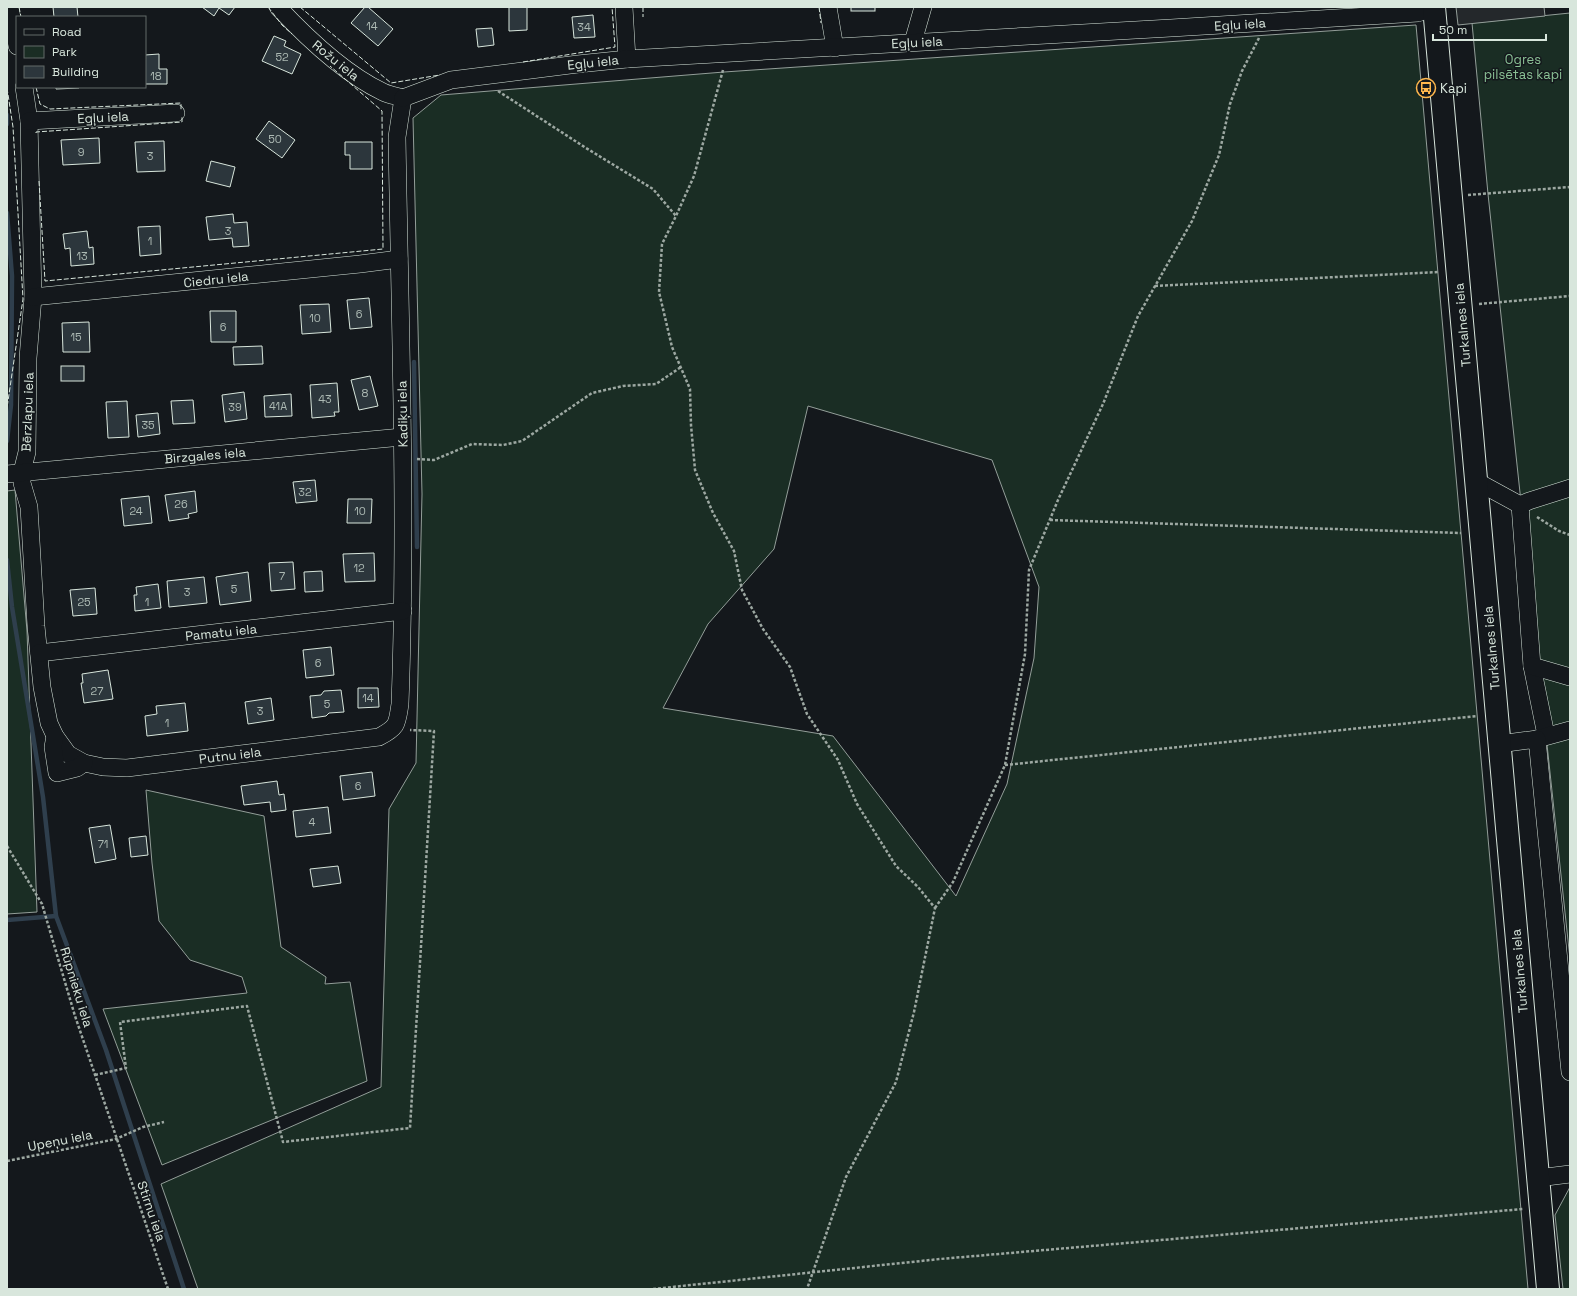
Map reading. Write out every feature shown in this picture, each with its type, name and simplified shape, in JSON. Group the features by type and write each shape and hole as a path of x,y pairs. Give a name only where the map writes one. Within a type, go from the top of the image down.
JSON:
{"main road":[{"name":"Turkalnes iela","path":"1434,7 1548,1289"}],"street":[{"path":"10,7 16,40"},
{"name":"Rožu iela","path":"278,7 296,26 325,52 366,83 384,93 403,98"},
{"path":"624,7 627,59"},
{"path":"828,7 835,48"},
{"path":"913,42 923,7"},
{"name":"Egļu iela","path":"403,98 451,80 627,59 1418,13 1434,7"},
{"name":"Bērzlapu iela","path":"24,88 29,121 33,297 28,358 27,452 14,473 22,482 29,507 38,653 47,716 55,736 68,754"},
{"name":"Kadiķu iela","path":"393,730 398,718 400,704 403,611 402,436 397,137 403,98"},
{"name":"Egļu iela","path":"29,121 176,113"},
{"name":"Ciedru iela","path":"33,297 399,259"},
{"name":"Birzgales iela","path":"14,473 402,436"},
{"path":"1476,481 1520,505"},
{"path":"1520,505 1570,488"},
{"path":"1520,505 1532,666 1563,939 1570,1072"},
{"name":"Pamatu iela","path":"38,653 403,611"},
{"path":"1532,666 1570,676"},
{"name":"Putnu iela","path":"68,754 84,763 103,767 127,768 379,737 393,730"},
{"path":"1499,744 1541,737 1570,730"},
{"path":"55,736 53,747 57,773 77,768 84,763"},
{"path":"1538,1178 1570,1174"}],"path":[{"path":"807,1289 846,1177 896,1082 914,1012 935,908 953,882 1005,765 1025,654 1029,570 1103,404 1138,316 1192,222 1219,155 1230,104 1242,71 1267,22"},
{"path":"728,54 694,176 662,244 659,292 672,347 690,389 691,425 695,470 714,513 734,551 742,590 763,629 790,666 807,714 838,760 857,804 896,866 918,887 935,908"},
{"path":"476,76 586,148 653,189 676,216"},
{"path":"1452,197 1570,187"},
{"path":"1155,286 1438,272"},
{"path":"1460,305 1570,296"},
{"path":"423,459 434,460 472,444 503,445 522,441 592,393 622,386 656,384 681,367"},
{"path":"1520,505 1560,531 1570,535"},
{"path":"1050,520 1461,533"},
{"path":"1005,765 1477,716"},
{"path":"95,1075 126,1068 120,1022 247,1006 283,1142 410,1128 434,732 393,730"},
{"name":"Rūpnieku iela","path":"7,846 42,904 75,1016 116,1139"},
{"name":"Upeņu iela","path":"7,1161 116,1139 143,1127 164,1122"},
{"name":"Stirnu iela","path":"116,1139 168,1289"},
{"path":"654,1289 813,1272 1541,1207"}],"green space":[{"name":"Ogres pilsētas kapi","path":"1570,13 1570,959 1488,194 1472,23"},
{"path":"1416,25 1528,1289 198,1289 161,1184 381,1087 389,809 416,763 422,494 413,118 441,95 724,72","holes":["808,406 992,460 1039,587 1034,658 1007,784 956,896 833,736 663,708 708,624 774,549"]},
{"path":"15,490 27,631 37,912 7,914 7,491"},
{"path":"146,790 264,816 281,947 326,977 325,984 350,982 367,1081 162,1165 103,1009 247,993 242,977 190,960 159,921 152,863"},
{"path":"1570,1187 1570,1289 1563,1289 1555,1215"}],"shaded area":[{"path":"1456,7 1544,7 1545,16 1458,25"}],"building":[{"path":"53,7 77,7 78,16 54,16"},
{"path":"202,7 235,7 229,15 219,8 214,16"},
{"path":"365,7 368,7 393,29 378,46 351,23"},
{"path":"509,7 527,7 527,30 509,31"},
{"path":"851,7 875,7 875,11 851,11"},
{"path":"593,15 595,37 574,38 572,17"},
{"path":"492,28 494,45 478,47 476,29"},
{"path":"274,36 286,41 284,46 301,54 292,74 262,61"},
{"path":"159,54 159,69 167,69 167,84 146,84 146,55"},
{"path":"56,88 79,88 56,89"},
{"path":"269,121 295,140 282,158 256,139"},
{"path":"99,138 100,163 63,165 61,140"},
{"path":"164,141 165,171 137,172 135,142"},
{"path":"345,142 372,142 372,169 350,169 350,155 345,155"},
{"path":"211,161 235,167 230,187 206,181"},
{"path":"233,214 234,223 247,222 249,246 233,247 232,238 209,240 206,217"},
{"path":"160,226 161,254 140,256 138,227"},
{"path":"87,231 89,248 93,247 94,264 71,266 70,248 65,249 63,234"},
{"path":"369,298 372,327 350,329 347,300"},
{"path":"329,304 331,332 302,334 300,305"},
{"path":"210,311 236,311 236,342 211,342"},
{"path":"89,322 90,352 63,352 62,323"},
{"path":"262,346 263,364 234,365 233,347"},
{"path":"61,366 84,366 84,381 61,381"},
{"path":"370,376 378,406 359,410 351,380"},
{"path":"337,383 339,412 334,412 335,416 312,418 310,385"},
{"path":"244,392 247,419 225,422 222,395"},
{"path":"291,394 292,416 265,417 264,396"},
{"path":"193,400 195,423 173,424 171,401"},
{"path":"127,401 129,437 108,438 106,402"},
{"path":"158,413 160,434 138,437 136,415"},
{"path":"315,480 317,501 296,503 293,482"},
{"path":"195,491 197,512 188,514 189,518 169,521 165,495"},
{"path":"149,496 152,523 124,526 121,499"},
{"path":"348,499 372,499 371,523 347,523"},
{"path":"374,553 375,581 345,582 343,554"},
{"path":"293,562 295,589 271,591 269,563"},
{"path":"322,571 323,591 305,592 304,572"},
{"path":"248,572 251,601 220,605 216,577"},
{"path":"204,577 207,603 169,607 167,581"},
{"path":"158,584 161,608 135,611 134,595 137,595 136,587"},
{"path":"95,588 97,614 73,616 70,590"},
{"path":"331,647 334,675 306,678 303,650"},
{"path":"108,670 113,699 84,703 81,683 83,683 82,674"},
{"path":"358,688 378,688 379,707 358,708"},
{"path":"341,690 344,712 329,713 326,716 312,718 310,696 321,695 324,691"},
{"path":"271,698 274,720 248,724 245,702"},
{"path":"185,703 188,731 147,736 145,716 157,714 156,706"},
{"path":"372,772 375,796 343,800 340,776"},
{"path":"277,781 279,795 284,794 286,810 271,812 270,802 244,805 241,786"},
{"path":"328,807 331,833 296,837 293,811"},
{"path":"110,825 116,859 95,863 89,828"},
{"path":"146,836 148,855 131,857 129,838"},
{"path":"338,866 341,883 313,887 310,869"}],"waterway":[{"path":"7,115 7,124"},
{"path":"7,213 12,276 11,405 7,441"},
{"path":"414,362 417,547"},
{"path":"7,560 12,607 43,797 56,916 106,1050 184,1289"},
{"path":"7,920 56,916"}],"fence":[{"path":"19,7 21,16"},
{"path":"268,7 282,25 292,34"},
{"path":"300,7 391,83 440,75"},
{"path":"523,62 615,47 612,7"},
{"path":"643,7 643,17"},
{"path":"819,7 821,23"},
{"path":"39,181 45,281 383,249 382,111 330,66"},
{"path":"7,88 13,127 23,299 7,408"},
{"path":"36,88 40,104 50,109 181,103 181,110"},
{"path":"36,133 182,122 182,116"}],"place":[{"name":"Kapi","path":"1426,88"}]}
